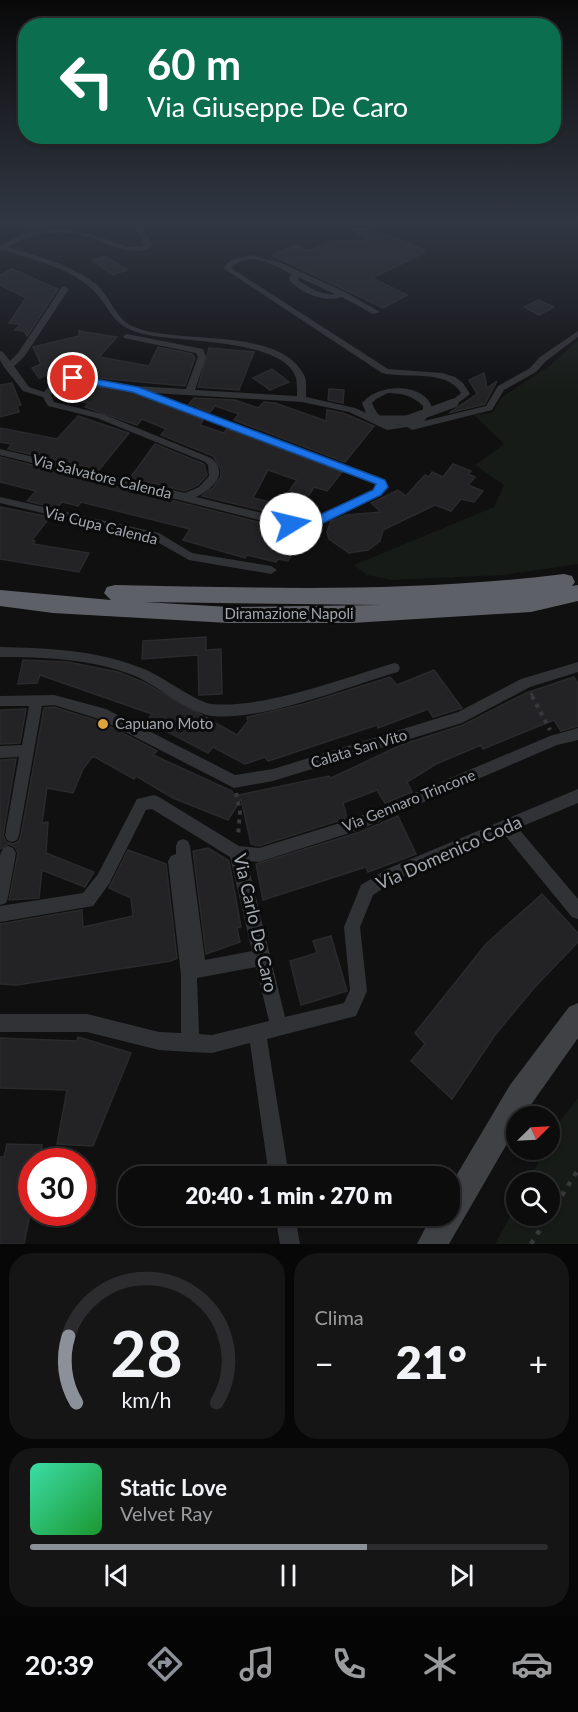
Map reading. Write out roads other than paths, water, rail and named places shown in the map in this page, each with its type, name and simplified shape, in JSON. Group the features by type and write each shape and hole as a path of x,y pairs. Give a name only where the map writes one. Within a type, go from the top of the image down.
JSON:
{"highway":[{"name":"Diramazione Napoli","path":"0,583 95,600 229,615 352,615 578,579"},
{"name":"Diramazione Napoli","path":"428,602 531,604 578,594"},
{"name":"Diramazione Napoli","path":"0,598 53,606 95,600"}],"main road":[{"path":"460,1197 520,1095 578,1016"},
{"path":"432,1244 443,1226"}],"street":[{"path":"83,279 98,290 121,322 137,331 235,342 276,354 291,363 299,373 304,391 303,399"},
{"path":"239,279 385,370 403,375 445,376 459,382 466,394 453,403 427,413 405,421 387,423 372,416 368,403 375,395 392,390 411,393 428,405 428,411 427,413 422,419 399,428"},
{"path":"292,279 324,296 331,298 342,294 376,312"},
{"path":"8,367 15,363 26,348 65,289"},
{"path":"46,395 56,383 73,378 135,389 303,399 346,408 379,425 399,428 432,424 452,416 489,408 501,388 533,370 543,359 578,333"},
{"path":"127,336 200,351 202,357 190,392"},
{"name":"Via Salvatore Calenda","path":"0,354 26,389 46,395 51,404 100,416 213,464 215,473 211,484 192,495 177,495 0,452"},
{"path":"135,389 378,480 382,487 377,493 306,524 291,524 177,495"},
{"name":"Via Cupa Calenda","path":"0,500 155,536 189,556 271,570"},
{"path":"0,652 36,652 101,661 155,679 210,710 249,709 394,668"},
{"name":"Calata San Vito","path":"37,699 84,708 141,732 234,782 248,781 300,767 462,717 526,683 576,671"},
{"path":"0,701 37,699 12,835"},
{"name":"Via Gennaro Trincone","path":"237,853 260,855 354,825 555,740 578,734"},
{"path":"0,752 27,751"},
{"name":"Via Domenico Coda","path":"0,1023 87,1023 159,1041 212,1044 350,1010 359,991 352,927 367,890 376,882 578,796"},
{"path":"0,914 87,900 97,890 132,817 142,804 154,802 237,853"},
{"path":"507,826 578,911"},
{"path":"183,846 198,970 264,957"},
{"path":"0,897 8,853"},
{"name":"Via Carlo De Caro","path":"237,853 264,957 279,1028"},
{"path":"176,861 189,975 190,1043"},
{"path":"257,1034 277,1166"},
{"path":"287,1226 290,1244"}],"place":[{"name":"Capuano Moto","path":"103,724"}]}
